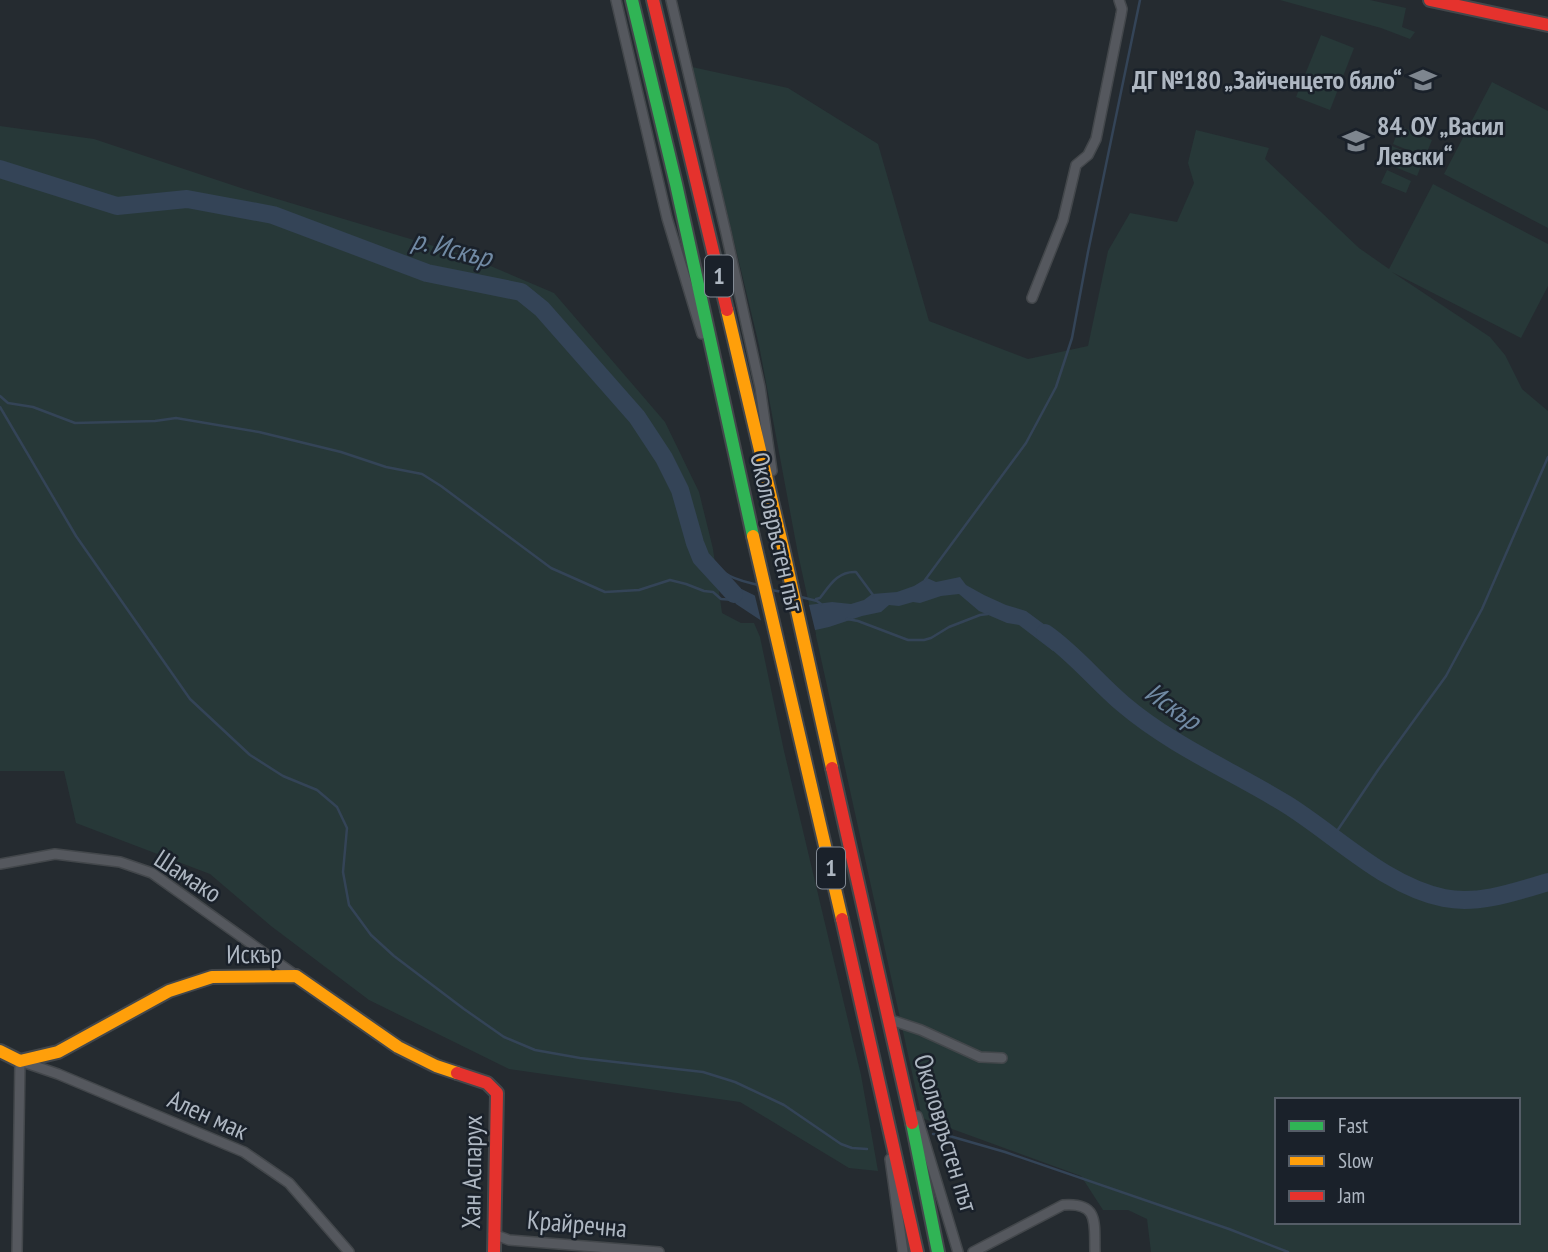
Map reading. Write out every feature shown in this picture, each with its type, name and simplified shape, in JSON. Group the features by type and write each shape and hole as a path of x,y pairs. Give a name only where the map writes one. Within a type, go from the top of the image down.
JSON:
{"main road":[{"name":"Околовръстен път","path":"632,0 917,1252"},
{"name":"Околовръстен път","path":"653,0 784,552 938,1252"},
{"path":"1435,1 1548,25"},
{"name":"Искър","path":"20,1060 58,1052 169,991 212,977 296,976 398,1047 436,1066 487,1083 497,1093"},
{"path":"0,1051 20,1060"},
{"name":"Хан Аспарух","path":"494,1252 497,1093"}],"street":[{"path":"615,0 667,219 744,492"},
{"path":"671,0 760,387 784,552"},
{"path":"1032,298 1063,220 1076,165 1088,155 1096,139 1122,9 1119,0"},
{"name":"Шамако","path":"0,864 55,854 120,862 152,873 296,976"},
{"path":"889,1023 921,1030 980,1057 1002,1058"},
{"name":"Околовръстен път","path":"889,1023 958,1252"},
{"path":"16,1252 20,1060"},
{"name":"Ален мак","path":"20,1060 244,1152 289,1183 349,1252"},
{"name":"Околовръстен път","path":"878,1074 903,1252"},
{"path":"973,1252 1063,1205 1075,1204 1090,1211 1094,1218 1095,1252"},
{"name":"Крайречна","path":"493,1234 509,1240 659,1252"}],"shaded area":[{"path":"1280,0 1370,0 1406,8 1402,27 1415,32 1410,39 1381,28"},
{"path":"1321,35 1354,48 1330,110 1296,97"},
{"path":"692,67 788,88 878,144 929,321 1028,359 1088,346 1108,251 1130,213 1177,222 1194,183 1188,163 1196,130 1269,148 1265,159 1359,248 1389,269 1433,184 1548,244 1548,286 1521,338 1392,272 1490,337 1505,355 1522,389 1548,411 1548,1252 1151,1252 1147,1219 1128,1210 1103,1210 1081,1176 922,1118 798,554 759,345"},
{"path":"1492,82 1548,111 1548,228 1444,174"},
{"path":"0,126 94,139 244,189 467,256 554,293 665,422 699,492 713,549 722,613 741,623 754,623 760,637 784,751 861,1075 878,1171 849,1168 740,1102 509,1069 369,1000 271,926 210,874 76,823 64,771 0,771"},
{"path":"1400,126 1432,140 1425,157 1393,144"},
{"path":"1392,146 1424,159 1417,176 1385,163"},
{"path":"1387,170 1411,181 1406,193 1381,183"}],"water":[{"path":"960,577 966,585 984,595 1026,611 1068,642 1053,651 1019,625 979,611 959,594 920,603 889,605 881,612 811,631 768,625 736,604 719,578 776,606 792,607 832,602 851,604 872,594 897,592 927,578 936,582"}],"pier":[{"path":"754,592 777,602 792,604 808,601 816,634 791,635 762,625"}],"waterway":[{"path":"925,580 1026,443 1056,387 1072,338 1140,0"},
{"name":"р. Искър","path":"0,169 117,206 187,199 273,215 427,273 521,292 542,309 637,417 664,458 680,490 701,558 734,594"},
{"name":"р. Искър","path":"0,396 8,403 33,407 75,423 176,418 259,432 341,452 386,467 422,474 551,568 605,592 639,590 670,580 713,592 721,599 735,600"},
{"path":"0,407 76,536 190,699 250,755 283,776 317,790 337,807 347,828 343,872 349,905 371,935 394,956 504,1037 535,1050 703,1072 735,1082 784,1105 841,1144 867,1149"},
{"path":"1333,837 1446,676 1482,609 1548,457"},
{"path":"701,558 732,577 758,585"},
{"path":"816,599 820,598 835,580 850,572 856,572 873,595"},
{"path":"771,590 788,593"},
{"path":"801,597 821,604"},
{"path":"847,619 908,640 924,640 949,627 988,614"},
{"name":"Искър","path":"1045,633 1142,719 1181,745 1305,816 1401,883 1444,898 1470,900 1523,890 1548,882"},
{"path":"933,1134 946,1135 1005,1152 1288,1252"}],"traffic: fast":[{"path":"632,0 676,184 753,536"},
{"path":"912,1123 938,1252"}],"traffic: slow":[{"path":"727,310 832,768"},
{"path":"753,536 842,919"},
{"path":"0,1051 20,1061 58,1052 169,991 212,977 296,976 398,1047 457,1073"}],"traffic: jam":[{"path":"653,0 727,310"},
{"path":"1430,0 1548,25"},
{"path":"832,768 912,1123"},
{"path":"842,919 917,1252"},
{"path":"457,1073 487,1083 497,1093 494,1252"}],"place":[{"name":"ДГ №180 „Зайченцето бяло“","path":"1423,80"},
{"name":"84. ОУ „Васил Левски“","path":"1356,141"}]}
